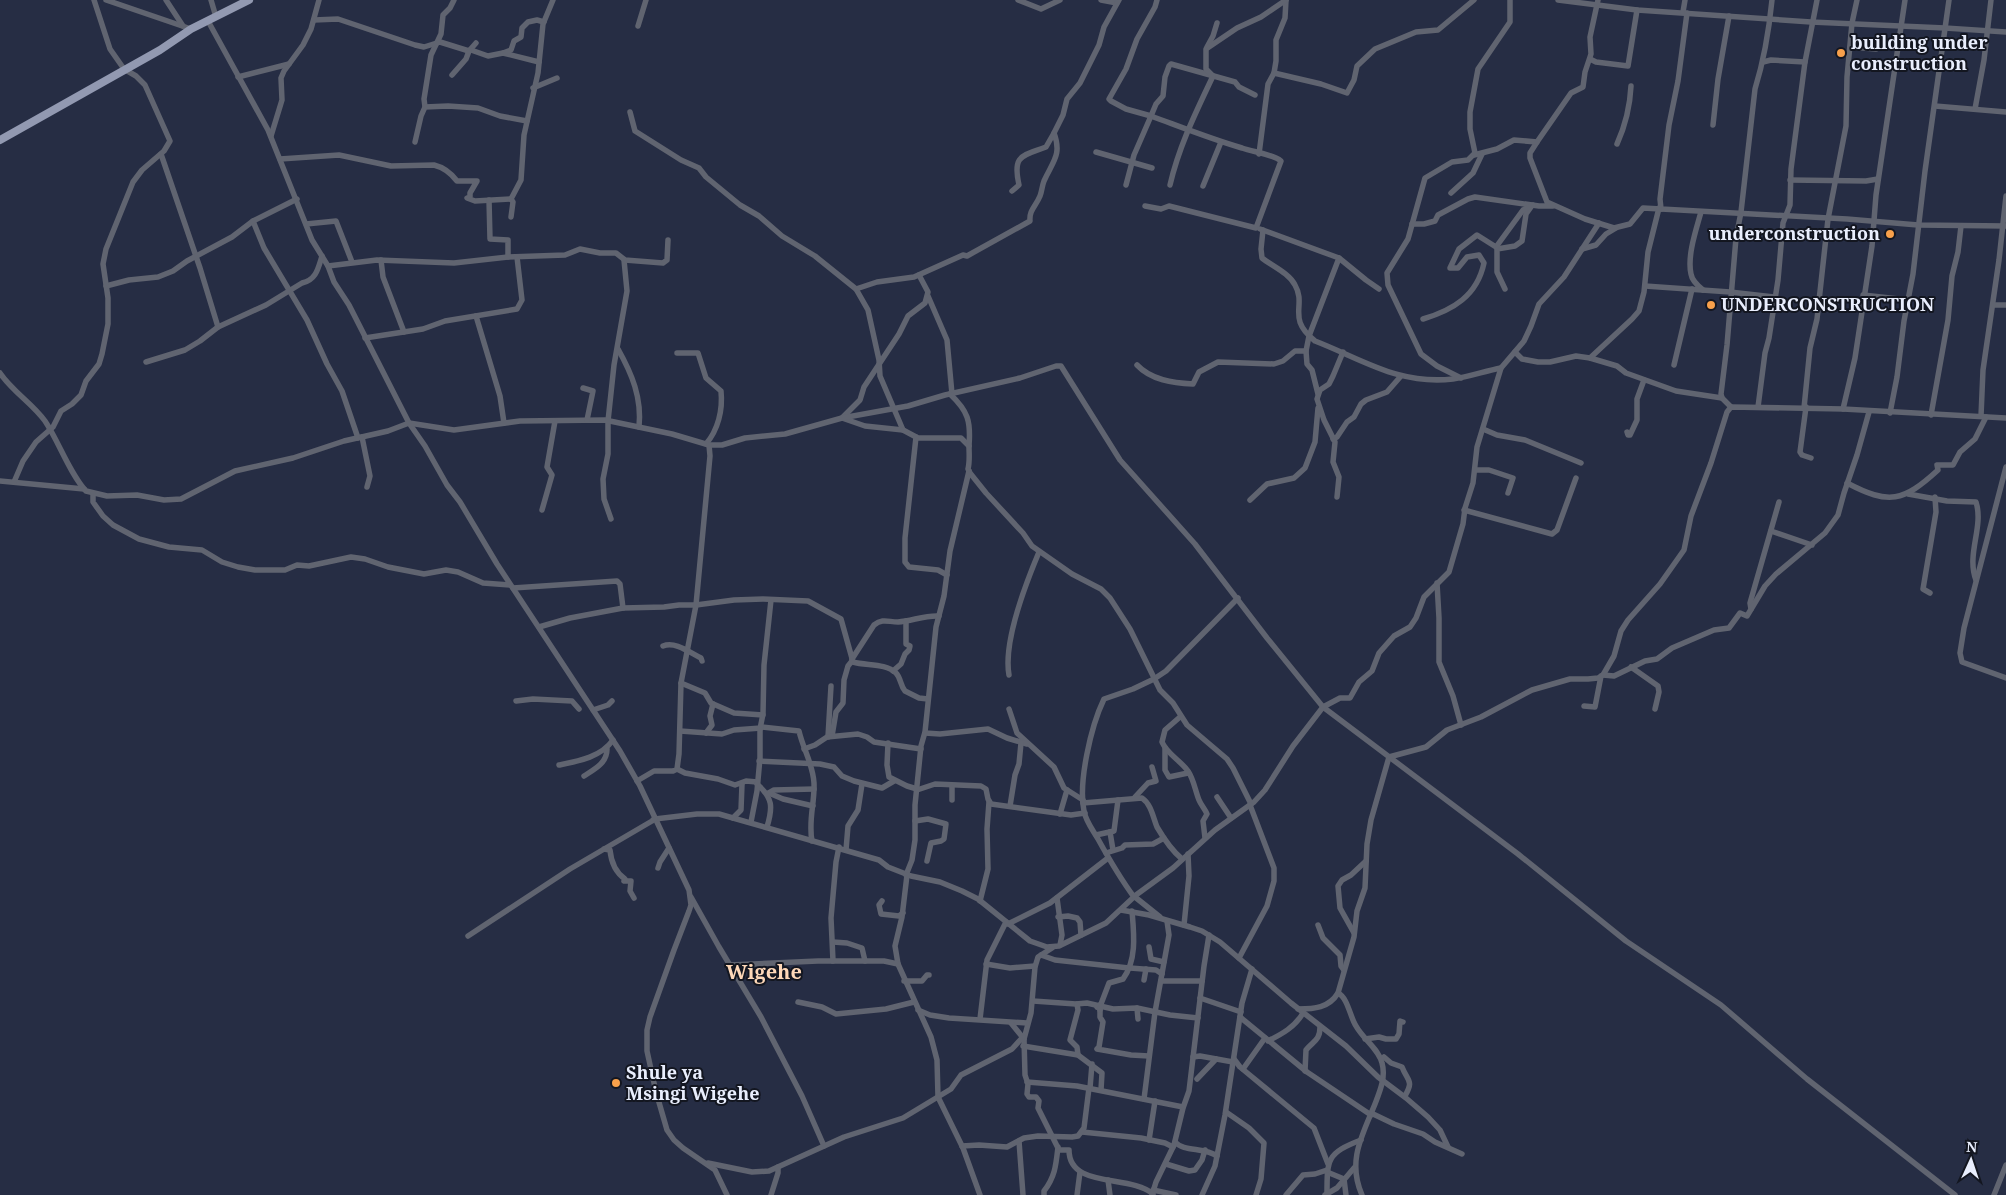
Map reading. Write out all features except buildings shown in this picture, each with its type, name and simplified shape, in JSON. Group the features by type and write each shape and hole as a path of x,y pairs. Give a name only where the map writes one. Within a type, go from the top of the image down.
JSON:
{"main road":[{"path":"0,140 160,50 187,28 208,21 249,0"}],"street":[{"path":"14,482 23,461 36,442 50,430 61,411 81,395 86,381 100,360 108,324 104,254 129,190 142,170 161,154 170,141 145,85 136,76 124,69 110,49 94,0"},
{"path":"106,0 187,28"},
{"path":"166,0 187,28"},
{"path":"211,0 216,16"},
{"path":"271,137 282,100 281,78 304,46 319,0"},
{"path":"415,142 425,107 424,98 431,55 441,34 443,15 450,8 454,0"},
{"path":"511,217 513,202 511,199 521,179 523,141 539,62 544,22 554,0"},
{"path":"638,26 646,0"},
{"path":"1018,0 1041,10 1060,0"},
{"path":"1012,191 1019,185 1017,164 1023,155 1046,147 1063,115 1067,99 1080,83 1099,45 1104,27 1118,2 1101,0"},
{"path":"1157,0 1156,7 1137,39 1126,69 1109,99 1126,110 1150,116 1259,154 1276,156 1281,161 1256,228"},
{"path":"1259,154 1268,84 1274,73 1276,40 1285,18 1286,0"},
{"path":"1206,49 1237,28 1261,18 1286,0"},
{"path":"1274,73 1321,84 1346,94 1354,80 1357,66 1375,49 1418,31 1432,32 1438,30 1474,0"},
{"path":"1474,155 1470,129 1470,112 1478,69 1510,22 1510,0"},
{"path":"1558,0 1598,2 1637,10 1811,22 2006,32"},
{"path":"1590,358 1639,311 1645,286 1648,252 1660,208 1668,135 1678,81 1685,0"},
{"path":"1722,398 1721,390 1727,345 1730,292 1755,89 1763,62 1771,18 1772,0"},
{"path":"1758,406 1783,224 1790,205 1790,180 1805,62 1811,22 1817,0"},
{"path":"1811,458 1802,455 1800,452 1809,357 1817,319 1828,219 1846,126 1846,96 1852,23 1857,0"},
{"path":"1843,409 1855,358 1874,222 1878,179 1905,0"},
{"path":"1890,413 1914,274 1918,225 1949,0"},
{"path":"1975,109 1991,0"},
{"path":"1598,2 1590,37 1590,59 1585,72 1583,88 1570,93 1530,153 1530,158 1546,200 1599,223 1616,228"},
{"path":"1590,59 1612,66 1625,67 1629,65 1637,10"},
{"path":"1713,125 1718,79 1729,16"},
{"path":"314,20 334,18 344,20 390,38 422,47 436,42 488,56 511,50 514,41 521,37 522,28 528,22 537,20 544,22"},
{"path":"208,21 271,137 312,240 328,266 334,282 350,305 409,423 511,586 613,740 637,781 690,896 761,1018 802,1096 824,1146"},
{"path":"1213,76 1206,69 1206,49 1217,23"},
{"path":"452,75 466,59 476,43"},
{"path":"1850,47 1876,49"},
{"path":"504,53 539,62"},
{"path":"1763,62 1771,60 1805,62"},
{"path":"238,77 291,64"},
{"path":"1126,185 1134,155 1150,116 1156,104 1163,96 1165,77 1170,65 1235,82 1255,96"},
{"path":"1170,185 1175,163 1188,130 1213,76"},
{"path":"533,88 557,78"},
{"path":"1617,144 1630,106 1631,86"},
{"path":"1935,106 2006,112"},
{"path":"425,107 478,108 500,116 527,121"},
{"path":"630,112 635,131 681,160 700,168 706,177 740,205 759,216 782,236 815,256 856,289 868,310 880,376 903,430"},
{"path":"856,289 877,282 919,275 963,255 968,255 1030,222 1030,213 1040,197 1042,184 1055,162 1058,145 1054,132"},
{"path":"1461,378 1437,366 1421,354 1388,285 1388,271 1408,239 1425,178 1452,162 1468,160 1474,155 1501,148 1516,140 1537,142"},
{"path":"1203,186 1221,142"},
{"path":"1096,152 1152,168"},
{"path":"161,154 218,327"},
{"path":"1452,193 1473,173 1482,154"},
{"path":"280,159 339,155 391,166 440,166 457,181 477,181 468,198 474,201 511,199"},
{"path":"1790,180 1872,181 1878,179"},
{"path":"1908,494 1938,470 1937,465 1953,465 1960,452 1975,439 1983,416 1983,370 2004,226 2006,196"},
{"path":"1412,224 1424,224 1435,221 1438,215 1472,197 1547,207 1555,205"},
{"path":"106,286 129,280 158,277 173,271 232,237 253,221 296,199"},
{"path":"489,200 490,239 508,240 508,257"},
{"path":"1505,289 1497,272 1497,249 1515,246 1522,241 1526,214 1532,205"},
{"path":"1423,319 1441,313 1464,300 1481,276 1484,263 1479,255 1467,257 1458,268 1450,268 1458,249 1477,235 1496,247 1523,210 1532,205"},
{"path":"1145,206 1161,209 1169,206 1263,230 1339,258 1379,288"},
{"path":"1582,249 1596,245 1606,234 1616,228 1630,224 1644,208 1700,212 1741,212 1918,225 2004,226"},
{"path":"1700,212 1693,245 1690,274 1703,290"},
{"path":"253,221 264,248 282,275 307,320 327,364 342,391 360,437 370,476 367,487"},
{"path":"306,224 336,221 352,262"},
{"path":"1176,1195 1153,1193 1138,1187 1130,1187 1124,1182 1108,1180 1080,1172 1069,1159 1069,1150 1059,1150 1038,1108 1039,1101 1036,1097 1029,1097 1027,1094 1023,1038 1032,1000 1035,966 1040,955 1106,923 1134,897 1166,874 1205,838 1251,804 1265,790 1293,746 1323,707 1336,700 1351,697 1357,684 1372,671 1380,653 1394,636 1409,628 1415,620 1424,598 1449,570 1473,483 1477,447 1501,368 1527,336 1539,304 1564,276 1599,223"},
{"path":"1932,415 1961,226"},
{"path":"1263,230 1262,258 1294,283 1298,292 1299,322 1315,341 1379,369 1401,376 1435,380 1461,378 1501,368"},
{"path":"328,266 381,260 454,263 508,257 565,255 576,249 600,253 616,253 624,260 665,263 667,260 668,240"},
{"path":"146,362 185,350 218,327 312,280 318,270 322,256"},
{"path":"365,338 423,329 445,321 517,309 522,300 517,257"},
{"path":"1250,500 1267,484 1294,478 1305,468 1315,442 1318,394 1312,370 1307,364 1306,351 1309,336 1339,258"},
{"path":"381,260 383,277 404,332"},
{"path":"611,518 604,499 602,479 608,454 608,421 614,365 627,291 624,260"},
{"path":"919,275 927,287 928,296 947,340 951,394 961,405 968,417 971,435 969,471 950,551 939,616 925,733 921,749 915,840 912,860 906,875 903,913 895,946 898,964 904,981 931,1037 938,1060 938,1097 962,1146 980,1195"},
{"path":"1645,286 1730,292 1774,298"},
{"path":"1674,366 1692,289"},
{"path":"1863,295 1908,300"},
{"path":"842,418 860,400 862,390 899,334 908,316 921,307 928,296"},
{"path":"1993,305 2006,305"},
{"path":"476,316 500,396 504,423"},
{"path":"618,349 637,389 640,427"},
{"path":"1138,365 1144,372 1156,378 1192,384 1199,372 1218,362 1274,364 1283,361 1295,351 1306,351"},
{"path":"1318,394 1329,384 1343,352"},
{"path":"1515,352 1522,359 1538,362 1550,362 1576,356 1590,358 1617,366 1626,373 1676,392 1722,398 1731,407 1843,409 1869,412 2006,418"},
{"path":"677,353 698,353 706,378 721,392 722,401 715,434 708,444 710,456 696,605 681,683 680,754 677,769"},
{"path":"0,373 10,387 33,406 50,430 84,489 89,493 164,500 181,499 236,471 293,458 360,437 388,431 409,423 454,430 504,423 608,421 708,444 722,445 745,438 785,434 842,418 894,409 1061,366 1120,460 1195,544 1323,707 1511,848 1626,941 1721,1005 1807,1079 1955,1195"},
{"path":"1333,439 1343,426 1354,417 1361,404 1386,392 1401,376"},
{"path":"1627,432 1630,435 1637,420 1637,399 1644,380"},
{"path":"582,388 593,391 587,420"},
{"path":"1318,403 1335,444 1333,462 1338,476 1337,497"},
{"path":"1584,706 1595,708 1602,676 1614,656 1621,630 1660,584 1684,550 1691,516 1711,463 1727,412 1731,407"},
{"path":"1389,757 1420,749 1433,742 1447,730 1481,718 1532,690 1570,679 1614,676 1645,661 1657,659 1672,648 1714,630 1728,628 1740,613 1747,616 1765,586 1776,574 1825,533 1838,515 1869,412"},
{"path":"842,418 865,426 903,430 916,437 929,439 959,438 969,446"},
{"path":"542,510 552,475 547,467 555,421"},
{"path":"1483,430 1497,435 1525,440 1581,463"},
{"path":"916,437 905,538 905,562 909,567 938,570 947,575"},
{"path":"2006,467 1964,628 1960,660 2006,678"},
{"path":"1475,470 1489,470 1513,478 1508,492"},
{"path":"969,471 986,493 1039,552 1105,593 1127,622 1160,690 1172,703 1187,725 1227,759 1233,768 1251,804 1274,868 1274,881 1267,906 1239,958"},
{"path":"1464,510 1552,534 1557,530 1576,478"},
{"path":"0,481 84,489"},
{"path":"1847,483 1878,497 1908,494 1934,497 1947,501 1976,502 1979,513 1973,562 1976,580"},
{"path":"93,494 93,502 103,516 113,525 138,540 169,547 202,550 222,562 238,567 256,570 286,570 297,565 309,566 341,558 360,557 388,567 424,574 446,570 458,572 483,583 511,586 617,581 620,584 623,608"},
{"path":"1930,594 1923,589 1936,512 1934,497"},
{"path":"1751,609 1750,603 1779,502"},
{"path":"1770,531 1812,544"},
{"path":"1009,675 1007,662 1011,638 1033,565 1039,552"},
{"path":"1437,583 1439,662 1462,725"},
{"path":"1144,1099 1155,1012 1169,931 1165,920 1134,897 1107,856 1084,813 1083,802 1089,744 1104,699 1154,679 1174,665 1238,598"},
{"path":"538,627 577,616 623,608 696,605 734,600 808,601 840,618 852,660"},
{"path":"750,822 757,783 763,715 764,665 771,600"},
{"path":"830,737 836,712 843,703 844,680 848,666 878,622 906,621 939,616"},
{"path":"893,671 901,664 909,650 910,646 906,644 906,621"},
{"path":"663,646 669,644 676,645 701,658 702,661"},
{"path":"852,660 870,665 880,665 893,671 905,690 919,698 928,699"},
{"path":"1631,667 1658,686 1659,692 1655,709"},
{"path":"681,683 705,692 712,704 710,716 712,725 706,733"},
{"path":"830,737 831,686"},
{"path":"516,701 533,699 572,701 579,711 612,701"},
{"path":"712,704 734,712 763,715"},
{"path":"1009,710 1017,733 1054,767 1067,790 1083,802 1135,797 1146,800 1164,838 1173,852 1182,859"},
{"path":"1180,717 1165,730 1162,742 1188,772 1207,814 1203,821 1205,838"},
{"path":"680,731 722,734 734,730 761,728 798,730 812,767 814,789 811,825 812,840"},
{"path":"925,733 940,734 988,729 1021,743 1028,744"},
{"path":"804,749 830,737 861,734 874,742 921,749"},
{"path":"559,764 582,761 607,749 613,740"},
{"path":"888,743 887,770 889,777 894,781 917,789 936,784 984,786 989,802 987,829 988,868 980,901"},
{"path":"1010,806 1015,775 1019,764 1021,743"},
{"path":"1165,747 1165,770 1168,776 1171,777 1188,772"},
{"path":"584,776 598,767 607,755 607,749"},
{"path":"1300,1011 1328,1004 1333,1001 1338,993 1354,936 1357,912 1365,888 1371,820 1389,757"},
{"path":"759,761 810,762 834,768 842,776 862,784 867,783 882,788 894,781"},
{"path":"1135,797 1148,784 1156,781 1152,767"},
{"path":"637,781 654,771 673,771 677,769 698,777 718,779 736,785 746,782 757,783 768,793 813,806"},
{"path":"734,818 741,812 742,784"},
{"path":"846,850 848,826 858,810 862,784"},
{"path":"952,786 952,800"},
{"path":"768,793 774,790 814,789"},
{"path":"1060,814 1067,790"},
{"path":"766,827 770,812 768,793"},
{"path":"1217,797 1231,818"},
{"path":"1096,835 1114,830 1118,800"},
{"path":"989,802 995,805 1060,814 1084,813"},
{"path":"468,936 655,818 709,813 750,822 846,850 879,860 906,875 940,882 980,901 1030,941 1053,948"},
{"path":"915,821 928,820 946,824 944,839 931,843 926,861"},
{"path":"1110,832 1113,850"},
{"path":"980,1019 986,964 1007,923 1057,898 1113,850 1125,845 1154,844 1164,838"},
{"path":"658,868 660,860 669,848"},
{"path":"833,961 832,900 839,848"},
{"path":"604,849 610,850 611,860 618,874 625,879 624,881 630,882 630,891 634,898"},
{"path":"1184,925 1188,854"},
{"path":"1354,936 1340,908 1338,886 1342,880 1351,875 1366,861"},
{"path":"690,896 689,911 650,1017 647,1030 647,1052 667,1130 678,1144 715,1170 727,1195"},
{"path":"1057,898 1058,917 1062,935 1060,946"},
{"path":"882,901 879,905 881,914 899,916 903,913"},
{"path":"1121,910 1132,911 1184,925 1209,935 1239,958 1300,1011 1346,1046 1383,1080 1404,1096 1435,1124 1443,1135 1448,1147"},
{"path":"1132,911 1134,935 1130,968 1123,979 1109,983 1099,1008 1100,1017 1104,1022 1099,1047 1096,1049 1149,1056"},
{"path":"1058,917 1068,916 1077,918 1080,922 1082,935"},
{"path":"1169,931 1176,923"},
{"path":"1318,924 1323,938 1340,954 1341,966 1344,970"},
{"path":"1153,1193 1174,1144 1189,1091 1209,935"},
{"path":"833,942 847,943 862,948 865,961"},
{"path":"1149,947 1151,959 1164,962"},
{"path":"1040,955 1054,960 1156,970 1162,978 1202,981"},
{"path":"730,966 833,961 892,962 898,964"},
{"path":"986,964 1010,968 1035,966"},
{"path":"1144,980 1146,969"},
{"path":"1202,1195 1212,1175 1217,1156 1226,1112 1240,1014 1252,969"},
{"path":"904,981 922,981 929,975"},
{"path":"1338,993 1342,995 1351,1018 1381,1059 1383,1069 1383,1080 1361,1140 1354,1168 1355,1178 1362,1195"},
{"path":"1200,998 1240,1014 1267,1040 1305,1071 1371,1114 1423,1134 1435,1142 1462,1154"},
{"path":"1032,1000 1078,1006 1087,1003 1099,1008 1118,1010 1137,1008 1198,1018"},
{"path":"798,1002 822,1007 836,1014 886,1009 914,1002"},
{"path":"1078,1006 1070,1040 1077,1047 1078,1055"},
{"path":"1137,1008 1138,1019"},
{"path":"918,1010 930,1015 950,1018 1027,1023"},
{"path":"1243,1069 1267,1040 1285,1032 1298,1023 1300,1011"},
{"path":"1365,1039 1379,1037 1396,1039 1399,1034 1400,1022 1403,1022"},
{"path":"1011,1023 1023,1038"},
{"path":"1305,1071 1306,1052 1308,1047 1316,1043 1320,1027"},
{"path":"707,1163 752,1172 764,1172 878,1125 903,1118 918,1107 951,1089 961,1076 1012,1049 1023,1038"},
{"path":"1023,1046 1078,1055 1102,1073 1101,1090"},
{"path":"1193,1058 1200,1056 1234,1061 1314,1128 1328,1169 1344,1179"},
{"path":"1384,1057 1391,1063 1402,1067 1410,1081 1410,1086 1404,1096"},
{"path":"1196,1079 1216,1059"},
{"path":"1082,1132 1090,1088 1092,1064"},
{"path":"1027,1082 1062,1083 1183,1107"},
{"path":"1149,1140 1155,1101"},
{"path":"1226,1112 1249,1128 1264,1142 1261,1179 1256,1195"},
{"path":"962,1146 1007,1147 1019,1141 1038,1136 1072,1137 1082,1132 1174,1144 1205,1150 1217,1156"},
{"path":"1327,1194 1330,1159 1337,1151 1361,1140"},
{"path":"1019,1141 1023,1195"},
{"path":"1044,1195 1044,1191 1052,1179 1056,1167 1058,1145"},
{"path":"1166,1164 1189,1171 1195,1170 1202,1160 1205,1150"},
{"path":"1994,1195 2006,1165"},
{"path":"771,1195 778,1167"},
{"path":"1327,1194 1337,1188 1354,1168"},
{"path":"1286,1195 1303,1176 1328,1169"},
{"path":"1077,1195 1080,1172"},
{"path":"1344,1179 1346,1195"},
{"path":"1108,1180 1110,1195"}],"place":[{"name":"building under construction","path":"1841,53"},
{"name":"underconstruction","path":"1890,234"},
{"name":"UNDERCONSTRUCTION","path":"1711,305"},
{"name":"Shule ya Msingi Wigehe","path":"616,1083"}],"district":[{"name":"Wigehe","path":"764,972"}]}
